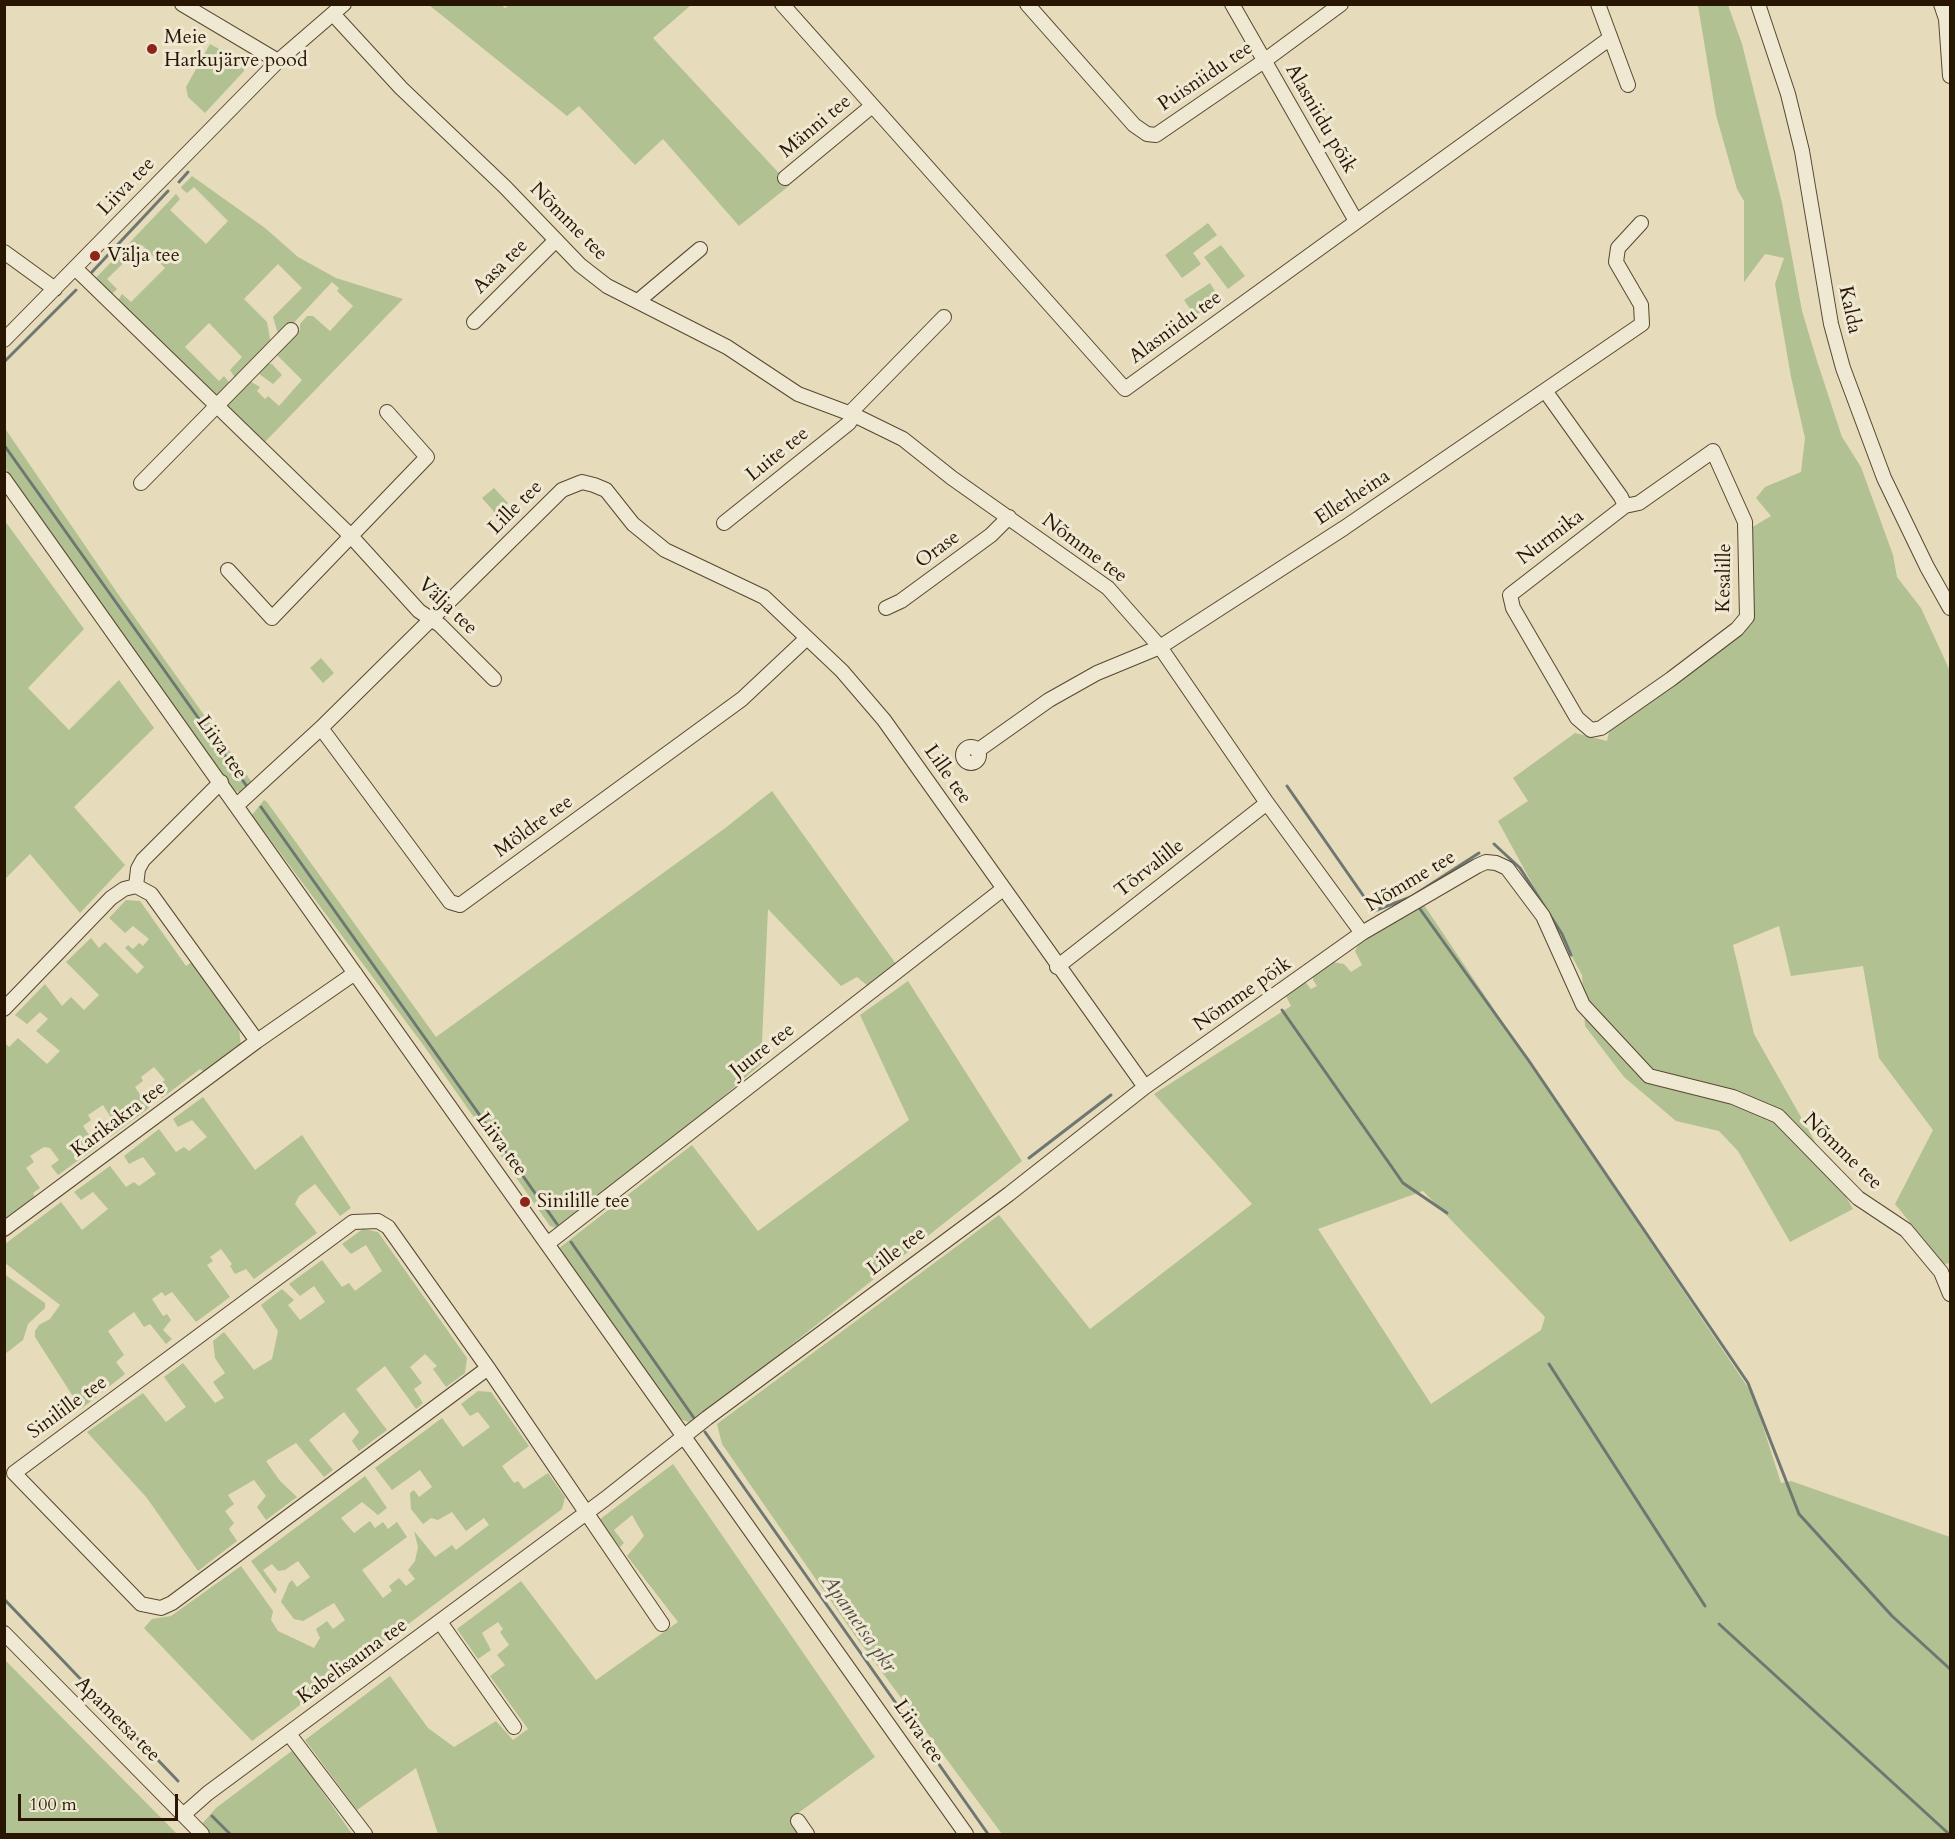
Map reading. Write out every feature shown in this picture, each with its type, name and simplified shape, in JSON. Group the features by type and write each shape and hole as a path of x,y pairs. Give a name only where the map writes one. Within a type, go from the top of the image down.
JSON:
{"street":[{"path":"182,4 278,61"},
{"name":"Alasniidu tee","path":"782,4 1125,389 1609,39"},
{"name":"Puisniidu tee","path":"1027,4 1134,125 1147,134 1156,135 1264,62 1341,4"},
{"name":"Alasniidu põik","path":"1232,4 1356,221"},
{"path":"1598,4 1609,39 1628,85"},
{"name":"Kalda","path":"1758,4 1788,94 1802,151 1829,312 1843,368 1884,478 1927,567 1950,608"},
{"path":"1941,4 1946,19 1950,76"},
{"name":"Liiva tee","path":"4,340 278,61 339,9"},
{"name":"Nõmme tee","path":"339,9 401,88 580,265 607,286 727,347 798,394 852,414 903,439 952,478 1108,588 1160,647 1267,803 1362,933 1477,866 1486,862 1508,868 1543,916 1583,1005 1649,1076 1733,1097 1778,1116 1858,1198 1906,1230 1941,1272 1950,1294"},
{"name":"Männi tee","path":"785,178 872,106"},
{"name":"Ellerheina","path":"977,751 1049,700 1097,673 1160,647 1546,392 1642,324 1641,305 1616,262 1618,248 1641,223"},
{"name":"Aasa tee","path":"474,322 556,240"},
{"path":"638,301 700,249"},
{"path":"4,252 55,289"},
{"name":"Välja tee","path":"75,268 350,535 419,610 494,679"},
{"path":"852,414 944,317"},
{"path":"141,483 291,330"},
{"path":"1546,392 1621,496 1625,506"},
{"path":"228,570 272,618 427,458 387,412"},
{"name":"Luite tee","path":"724,523 849,423 852,414"},
{"name":"Kesalille","path":"1584,726 1591,730 1601,728 1737,629 1747,617 1745,522 1713,450 1638,503 1625,506"},
{"name":"Liiva tee","path":"4,479 966,1834"},
{"name":"Lille tee","path":"237,805 321,728 562,490 582,482 606,490 633,524 664,550 764,597 842,671 884,720 1144,1087 1009,1194 707,1418 685,1438"},
{"name":"Nurmika","path":"1584,726 1514,608 1510,595 1625,506"},
{"name":"Orase","path":"886,608 901,601 991,535 1009,517"},
{"name":"Möldre tee","path":"321,728 450,902 460,905 742,699 807,638"},
{"path":"136,886 138,869 143,860 221,782"},
{"name":"Tõrvalille","path":"1057,967 1267,803"},
{"path":"4,1009 111,898 124,889 136,886 151,894 257,1041"},
{"name":"Juure tee","path":"547,1244 1003,889"},
{"name":"Nõmme põik","path":"1144,1087 1362,933"},
{"name":"Karikakra tee","path":"4,1229 257,1041 355,973"},
{"name":"Sinilille tee","path":"488,1368 172,1603 161,1608 141,1604 9,1476 353,1222 362,1220 378,1221 388,1227 488,1368 580,1499 586,1512"},
{"name":"Kabelisauna tee","path":"183,1815 685,1438"},
{"path":"586,1512 662,1624"},
{"path":"440,1622 514,1727"},
{"name":"Apametsa tee","path":"4,1633 202,1834"},
{"path":"289,1734 365,1834"},
{"path":"798,1821 807,1834"}],"green space":[{"path":"511,4 691,5 653,38 790,185 739,226 663,139 635,165 579,106 567,116 429,5 501,5 505,8"},
{"path":"1698,5 1728,5 1742,44 1782,203 1802,311 1842,437 1861,467 1893,555 1897,577 1921,608 1950,671 1950,1263 1944,1264 1895,1204 1933,1130 1879,1058 1863,966 1791,976 1779,926 1733,945 1754,1034 1853,1209 1790,1242 1738,1151 1719,1131 1676,1121 1624,1077 1585,1026 1582,975 1498,821 1528,801 1513,778 1575,733 1607,741 1609,732 1751,625 1751,528 1771,516 1756,498 1765,487 1801,472 1805,438 1791,377 1775,284 1784,258 1765,254 1744,282 1744,201 1737,189 1716,115"},
{"path":"210,44 243,62 244,71 205,113 188,97 186,87"},
{"path":"192,176 265,228 298,257 336,278 403,299 263,444 225,409 224,403 248,380 260,387 257,391 265,399 268,396 279,406 302,380 274,352 300,330 300,324 307,316 313,316 330,331 353,306 337,291 339,288 332,282 289,328 278,334 273,317 302,288 278,264 244,299 267,322 271,344 235,378 230,370 242,357 209,323 185,347 219,381 224,376 229,382 220,394 213,394 117,302 122,294 131,302 165,268 142,245 107,279 117,289 111,295 94,280 176,194 180,199 170,210 206,244 228,221 194,187 187,193 182,189 181,187"},
{"path":"1208,223 1217,235 1193,253 1201,264 1182,278 1165,255"},
{"path":"1221,245 1245,276 1228,289 1204,257"},
{"path":"1210,283 1220,299 1195,316 1184,300"},
{"path":"263,363 272,364 282,375 273,384 259,374 257,368"},
{"path":"4,427 118,594 251,781 252,786 243,793 235,791 5,468"},
{"path":"494,488 508,503 496,514 482,498"},
{"path":"5,521 84,629 28,688 69,730 119,680 154,728 74,807 125,865 80,913 30,854 5,879"},
{"path":"321,658 334,673 323,683 310,668"},
{"path":"772,791 896,964 868,986 857,977 841,986 768,909 761,1064 682,1132 557,1228 550,1226 424,1046 252,815 264,800 267,802 436,1037 724,829"},
{"path":"126,900 140,901 186,966 192,962 239,1027 241,1048 206,1073 200,1069 162,1098 155,1088 165,1080 154,1067 141,1077 143,1081 135,1087 149,1108 110,1137 102,1127 112,1119 103,1105 88,1115 91,1120 83,1126 97,1147 58,1175 51,1166 59,1160 50,1148 44,1147 30,1156 34,1162 26,1168 40,1188 33,1193 36,1199 5,1223 4,1042 9,1047 18,1038 47,1064 60,1051 36,1031 48,1019 40,1012 27,1024 15,1015 45,984 62,1006 71,997 84,1010 99,995 66,962 91,938 99,948 105,942 137,974 144,967 125,948 128,945 133,949 139,943 143,946 149,939 133,926 125,933 109,918"},
{"path":"1424,905 1753,1395 1781,1483 1791,1481 1950,1537 1950,1834 1002,1834 856,1637 722,1444 717,1424 999,1215 1090,1329 1252,1204 1154,1094 1291,1006 1286,996 1301,983 1306,983 1311,989 1317,986 1313,980 1314,974 1332,962 1344,964 1351,972 1362,965 1355,951 1360,942","holes":["1423,1191 1545,1317 1541,1330 1431,1404 1318,1229"]},
{"path":"908,981 1022,1161 692,1424 679,1418 558,1249 692,1145 758,1231 909,1120 860,1015"},
{"path":"203,1097 255,1170 302,1135 351,1208 340,1216 315,1184 299,1196 295,1204 317,1233 254,1279 246,1269 235,1274 230,1266 232,1264 221,1249 210,1257 213,1261 207,1265 230,1297 196,1322 172,1292 165,1296 162,1292 152,1299 163,1316 167,1314 171,1320 163,1330 172,1339 166,1344 150,1324 144,1327 134,1312 108,1331 124,1355 116,1362 125,1374 81,1409 35,1337 35,1331 39,1325 50,1319 60,1305 5,1263 5,1244 61,1202 82,1230 108,1209 93,1192 81,1200 74,1192 110,1166 126,1187 134,1182 139,1186 156,1174 143,1157 129,1164 124,1156 159,1129 176,1152 184,1147 189,1151 207,1137 192,1120 178,1127 173,1119"},
{"path":"363,1229 378,1232 467,1358 465,1373 446,1387 433,1369 437,1366 425,1354 410,1367 422,1383 414,1389 423,1403 416,1409 385,1366 356,1389 387,1430 359,1451 352,1441 359,1432 344,1412 309,1440 333,1470 324,1477 296,1443 266,1461 280,1481 297,1497 266,1520 257,1507 266,1496 254,1480 228,1495 234,1504 225,1511 234,1523 229,1529 237,1541 198,1571 147,1498 87,1432 143,1393 166,1422 186,1407 164,1377 183,1363 215,1403 224,1398 213,1382 225,1373 215,1358 213,1341 224,1332 254,1370 272,1359 278,1331 261,1305 282,1289 294,1300 288,1305 300,1320 325,1302 314,1286 300,1296 289,1284 322,1260 342,1287 349,1283 355,1291 382,1271 366,1245 351,1254 342,1244"},
{"path":"4,1274 45,1303 45,1308 28,1324 23,1340 5,1354"},
{"path":"478,1391 491,1392 529,1446 502,1466 514,1483 518,1481 524,1489 548,1473 565,1497 562,1509 252,1741 144,1628 152,1619 171,1616 241,1566 273,1611 271,1620 278,1631 314,1648 320,1638 316,1629 327,1621 333,1629 345,1620 334,1603 303,1621 294,1619 281,1602 292,1580 297,1587 310,1577 298,1561 285,1570 278,1571 272,1564 263,1570 277,1589 275,1594 251,1561 365,1476 387,1508 378,1515 362,1502 341,1518 354,1533 370,1521 375,1528 383,1522 388,1529 397,1522 407,1537 362,1570 383,1598 392,1591 389,1586 399,1578 406,1586 415,1579 408,1570 415,1561 418,1547 414,1531 435,1557 452,1545 456,1550 489,1525 484,1518 466,1531 452,1512 438,1520 431,1518 423,1524 411,1509 410,1493 414,1490 419,1497 432,1487 420,1470 392,1490 375,1468 442,1418 463,1447 490,1427 478,1412 470,1416 461,1404"},
{"path":"673,1464 875,1757 790,1819 801,1834 438,1834 416,1768 357,1810 305,1740 390,1676 428,1728 454,1747 496,1721 513,1740 528,1729 490,1676 505,1665 497,1655 509,1645 500,1632 503,1629 498,1622 482,1633 491,1650 478,1659 457,1629 521,1581 596,1680 678,1622 627,1556 644,1536 632,1515 614,1530 624,1543 620,1547 599,1520"},
{"path":"5,1660 177,1834 5,1834"},
{"path":"293,1750 352,1834 211,1834 201,1825 216,1808"}],"waterway":[{"name":"Apametsa pkr","path":"179,182 188,172"},
{"name":"Apametsa pkr","path":"92,272 168,191"},
{"path":"4,362 76,290"},
{"path":"4,445 246,785"},
{"path":"1287,786 1374,911 1411,897 1479,853"},
{"path":"261,807 557,1224"},
{"path":"1494,844 1520,868 1562,934 1571,955"},
{"path":"1420,909 1529,1061 1748,1383 1799,1514 1892,1616 1950,1669"},
{"path":"1282,1010 1403,1183 1447,1213"},
{"path":"1029,1158 1111,1095"},
{"path":"571,1242 694,1418"},
{"path":"1549,1364 1705,1606"},
{"name":"Apametsa pkr","path":"705,1432 988,1834"},
{"path":"4,1599 178,1781"},
{"path":"1719,1624 1949,1834"},
{"path":"212,1816 230,1834"}],"place":[{"name":"Meie Harkujärve pood","path":"152,49"},
{"name":"Välja tee","path":"95,256"},
{"name":"Sinilille tee","path":"525,1202"}]}
